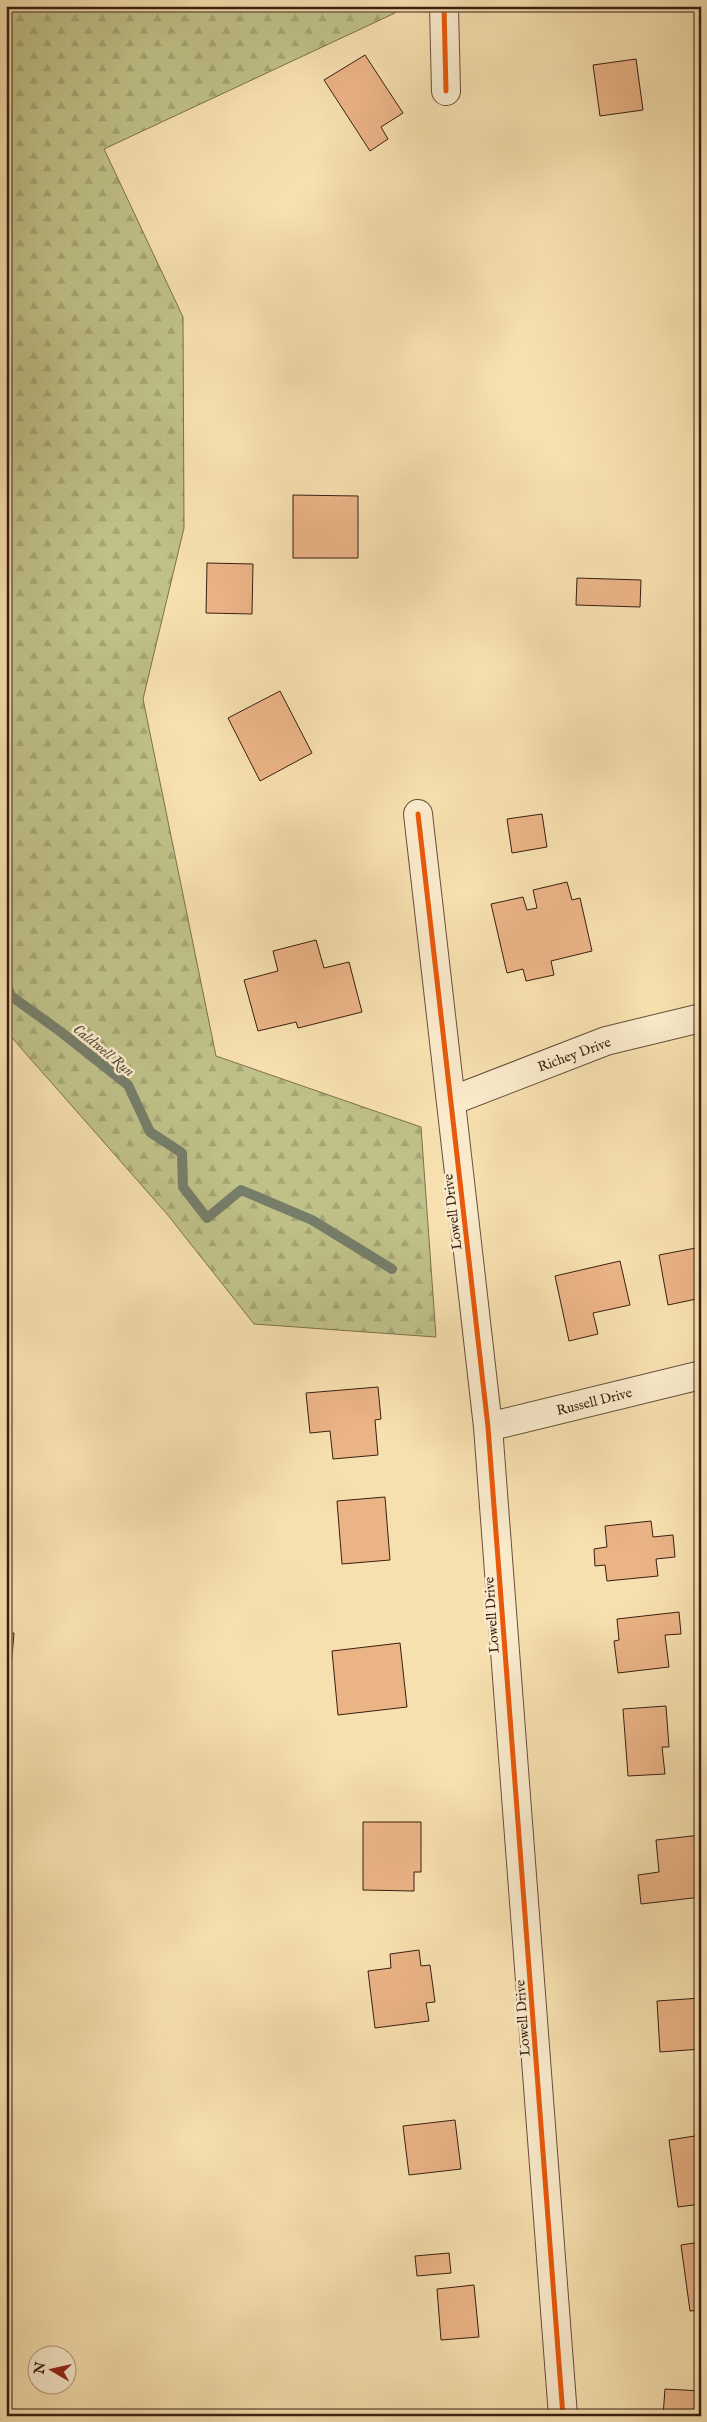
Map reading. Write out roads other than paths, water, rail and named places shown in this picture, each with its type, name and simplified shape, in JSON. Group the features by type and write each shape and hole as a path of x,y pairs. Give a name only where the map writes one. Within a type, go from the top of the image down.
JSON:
{"street":[{"path":"444,6 446,91"},
{"name":"Lowell Drive","path":"418,814 488,1427 563,2416"},
{"name":"Richey Drive","path":"450,1101 606,1041 701,1018"},
{"name":"Russell Drive","path":"488,1427 701,1375"}],"waterway":[{"name":"Caldwell Run","path":"6,984 11,996 61,1032 128,1085 150,1132 182,1153 183,1187 207,1218 241,1190 312,1220 392,1269"}]}
